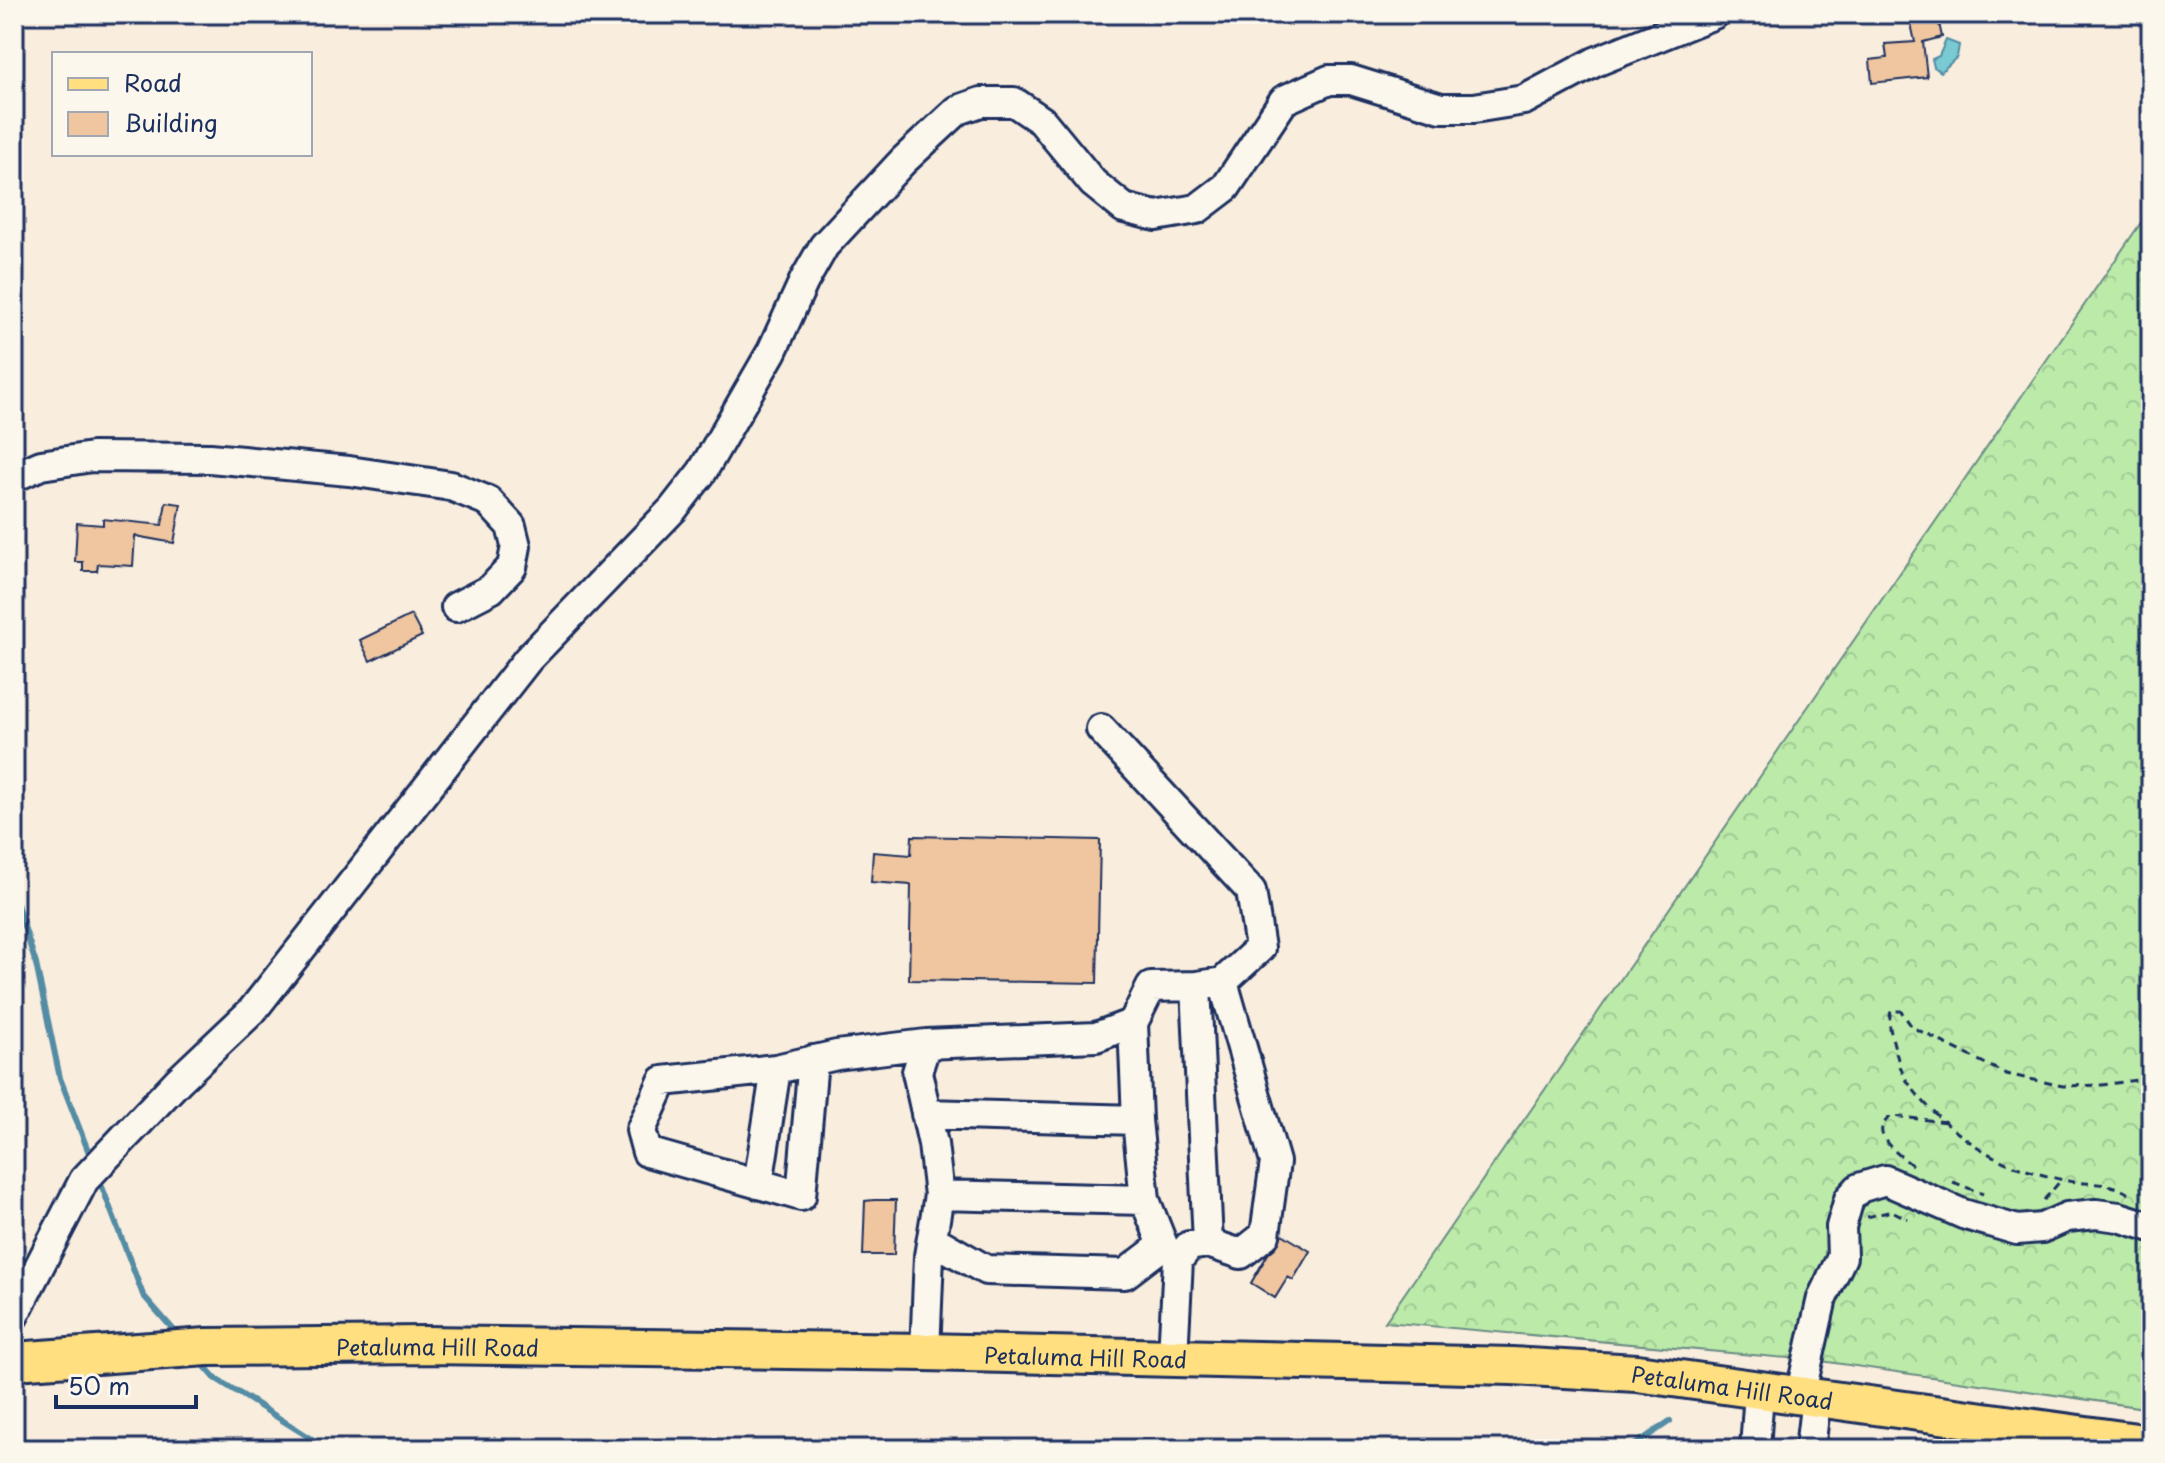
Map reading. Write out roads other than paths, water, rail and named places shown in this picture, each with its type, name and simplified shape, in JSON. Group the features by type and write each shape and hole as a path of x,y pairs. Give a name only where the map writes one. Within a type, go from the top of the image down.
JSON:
{"main road":[{"name":"Petaluma Hill Road","path":"14,1361 190,1349 425,1345 925,1352 1512,1366 1637,1373 2151,1444"}],"lane":[{"path":"14,1315 84,1180 178,1081 252,1011 528,659 673,509 702,472 764,364 824,246 903,161 958,110 981,102 1014,102 1042,121 1093,183 1124,208 1156,216 1197,209 1226,187 1284,100 1329,80 1351,80 1441,108 1474,108 1524,100 1595,62 1714,14"},
{"path":"14,477 41,465 92,457 210,458 349,471 451,486 488,501 511,526 516,546 512,567 491,589 456,607"},
{"path":"1101,729 1251,891 1260,948 1209,984 1151,987 1133,1023 1137,1120 1145,1200 1170,1252 1173,1357"},
{"path":"932,1239 986,1270 1125,1274 1189,1246 1208,1243 1241,1254 1265,1235 1275,1162 1209,984"},
{"path":"1208,1243 1209,984"},
{"path":"813,1060 801,1196 647,1152 641,1130 663,1081 776,1069 813,1060 837,1055 926,1044 1096,1037 1133,1023"},
{"path":"925,1352 929,1256 939,1195 933,1144 917,1072 926,1044"},
{"path":"758,1184 776,1069"},
{"path":"926,1114 1137,1120"},
{"path":"1810,1449 1808,1397 1822,1298 1842,1257 1841,1227 1849,1199 1859,1188 1885,1180 1963,1214 2017,1230 2042,1228 2067,1217 2096,1214 2151,1227"},
{"path":"939,1195 1145,1200"},
{"path":"1755,1449 1759,1391"}],"water":[{"path":"1946,40 1959,45 1957,57 1941,72 1934,67 1932,59 1939,56"}],"waterway":[{"path":"14,895 36,964 60,1078 89,1153"},
{"path":"101,1184 143,1295 178,1335"},
{"path":"201,1362 215,1378 328,1449"},
{"path":"1629,1449 1670,1421"}]}
